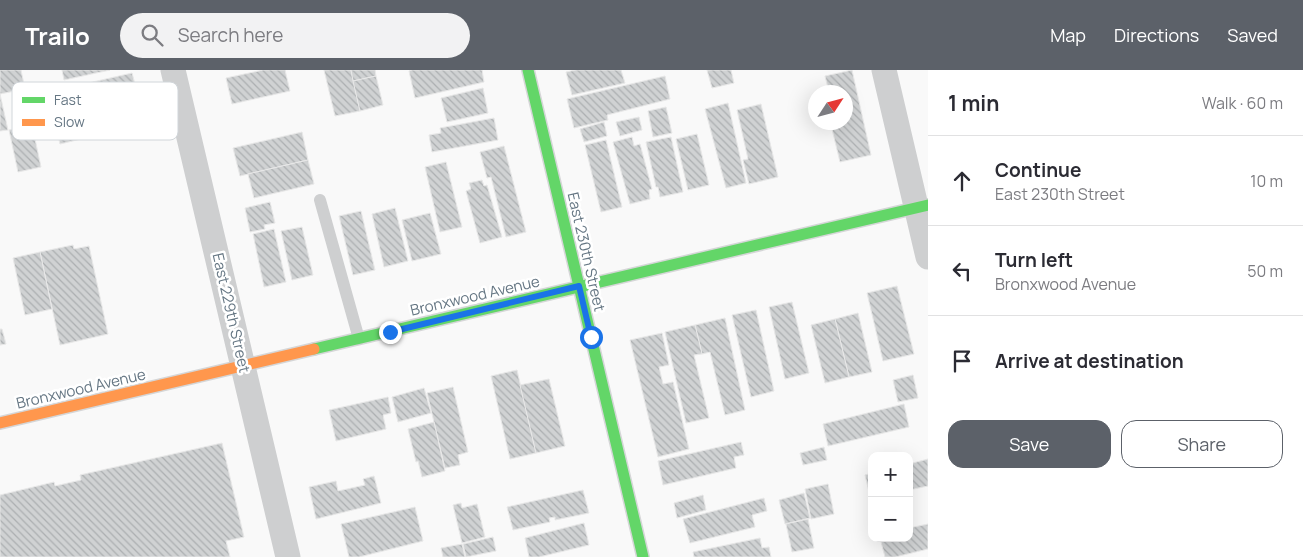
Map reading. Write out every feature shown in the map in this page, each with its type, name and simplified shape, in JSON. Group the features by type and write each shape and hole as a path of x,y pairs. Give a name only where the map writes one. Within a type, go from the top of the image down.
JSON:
{"street":[{"name":"East 230th Street","path":"528,70 643,557"},
{"path":"884,70 922,206 928,257"},
{"name":"East 229th Street","path":"178,91 288,557"},
{"name":"Bronxwood Avenue","path":"0,423 922,206"}],"lane":[{"path":"320,200 359,339"}],"building":[{"path":"0,70 21,70 24,82 12,82 12,92 0,94"},
{"path":"62,70 110,70 64,80"},
{"path":"263,70 285,70 290,91 232,104 226,78"},
{"path":"324,70 351,70 360,111 335,116"},
{"path":"351,70 375,70 376,76 353,81"},
{"path":"482,70 484,82 415,98 409,71"},
{"path":"576,70 621,70 625,83 572,95 566,72"},
{"path":"707,70 731,70 734,83 712,88"},
{"path":"852,70 871,155 840,162 832,130 853,130 853,85 827,85 825,76"},
{"path":"132,73 134,82 93,82"},
{"path":"376,76 383,105 360,111 353,81"},
{"path":"665,76 670,99 607,115 608,120 574,128 567,99"},
{"path":"483,88 488,113 447,122 441,98"},
{"path":"0,94 8,130 0,131"},
{"path":"728,103 746,183 726,188 705,109"},
{"path":"761,104 778,177 749,184 743,160 748,159 737,110"},
{"path":"666,107 672,133 653,137 648,111"},
{"path":"639,117 642,130 620,136 616,122"},
{"path":"494,118 498,140 432,152 429,135 441,133 440,128"},
{"path":"604,122 607,136 584,142 580,129"},
{"path":"12,129 12,140 35,140 41,167 18,172 9,130"},
{"path":"302,132 308,160 240,176 233,148"},
{"path":"697,134 709,185 688,190 676,139"},
{"path":"632,137 634,146 640,144 652,189 649,190 650,199 630,204 613,142"},
{"path":"671,137 683,192 660,197 646,142"},
{"path":"59,140 77,140 60,144"},
{"path":"606,140 622,207 601,212 585,145"},
{"path":"504,146 526,232 506,237 491,177 487,178 480,152"},
{"path":"308,160 314,184 254,198 248,174"},
{"path":"446,162 462,227 440,232 425,167"},
{"path":"482,180 484,186 487,185 502,237 480,243 466,191 471,189 469,183"},
{"path":"270,202 275,223 264,225 265,229 250,232 245,208"},
{"path":"395,208 408,261 384,267 372,214"},
{"path":"361,211 375,270 353,275 339,216"},
{"path":"430,213 441,254 412,261 402,220"},
{"path":"302,227 313,275 292,280 281,231"},
{"path":"274,229 286,282 264,287 253,234"},
{"path":"73,245 74,249 89,246 108,334 60,345 40,252"},
{"path":"40,252 52,309 25,315 13,258"},
{"path":"897,286 914,354 883,361 867,293"},
{"path":"792,302 809,373 785,379 769,307"},
{"path":"756,310 774,391 751,397 732,315"},
{"path":"858,313 872,372 849,377 835,319"},
{"path":"725,318 745,410 725,415 710,352 702,354 695,325"},
{"path":"835,319 849,377 825,383 811,325"},
{"path":"695,325 702,354 694,355 709,418 686,423 665,332"},
{"path":"0,329 2,329 6,344 0,345"},
{"path":"662,333 669,365 659,367 663,384 673,382 689,449 658,457 630,340"},
{"path":"517,370 536,453 510,459 491,376"},
{"path":"913,375 918,398 898,402 893,380"},
{"path":"549,379 565,446 536,453 520,385"},
{"path":"453,387 468,452 458,455 460,465 445,468 427,393"},
{"path":"424,388 431,413 398,422 392,397"},
{"path":"388,397 391,413 383,415 386,429 336,441 329,410"},
{"path":"904,404 909,427 828,446 823,424"},
{"path":"434,422 445,471 422,477 418,461 416,462 408,429"},
{"path":"741,442 744,455 734,457 736,468 663,485 658,461"},
{"path":"222,443 244,537 226,541 230,557 0,557 0,495 54,482 55,486 81,480 80,475"},
{"path":"824,447 827,460 803,465 800,453"},
{"path":"928,459 928,486 913,489 913,463"},
{"path":"868,474 868,488 865,475"},
{"path":"374,476 381,503 316,519 309,487 336,481 338,491 365,485 363,479"},
{"path":"828,484 834,514 811,519 805,489"},
{"path":"583,490 589,513 555,520 555,517 549,518 550,522 513,530 507,507"},
{"path":"804,493 810,518 785,524 779,500"},
{"path":"703,495 706,510 677,518 674,503"},
{"path":"764,498 767,511 752,515 755,527 690,543 683,519"},
{"path":"461,503 462,508 477,504 485,537 462,543 453,505"},
{"path":"415,507 423,541 359,557 349,557 341,524"},
{"path":"808,519 814,548 792,552 786,524"},
{"path":"584,523 589,545 539,557 529,557 525,538"},
{"path":"928,524 928,549 895,557 885,557 881,542 913,542 913,527"},
{"path":"493,537 496,551 466,557 463,544"},
{"path":"760,538 762,548 769,547 771,557 694,557 693,552"},
{"path":"462,544 465,557 443,557 441,548"}],"traffic: fast":[{"path":"528,70 643,557"},
{"path":"314,349 928,205"}],"traffic: slow":[{"path":"0,423 314,349"}],"route":[{"path":"390,332 579,286 591,337"}]}
